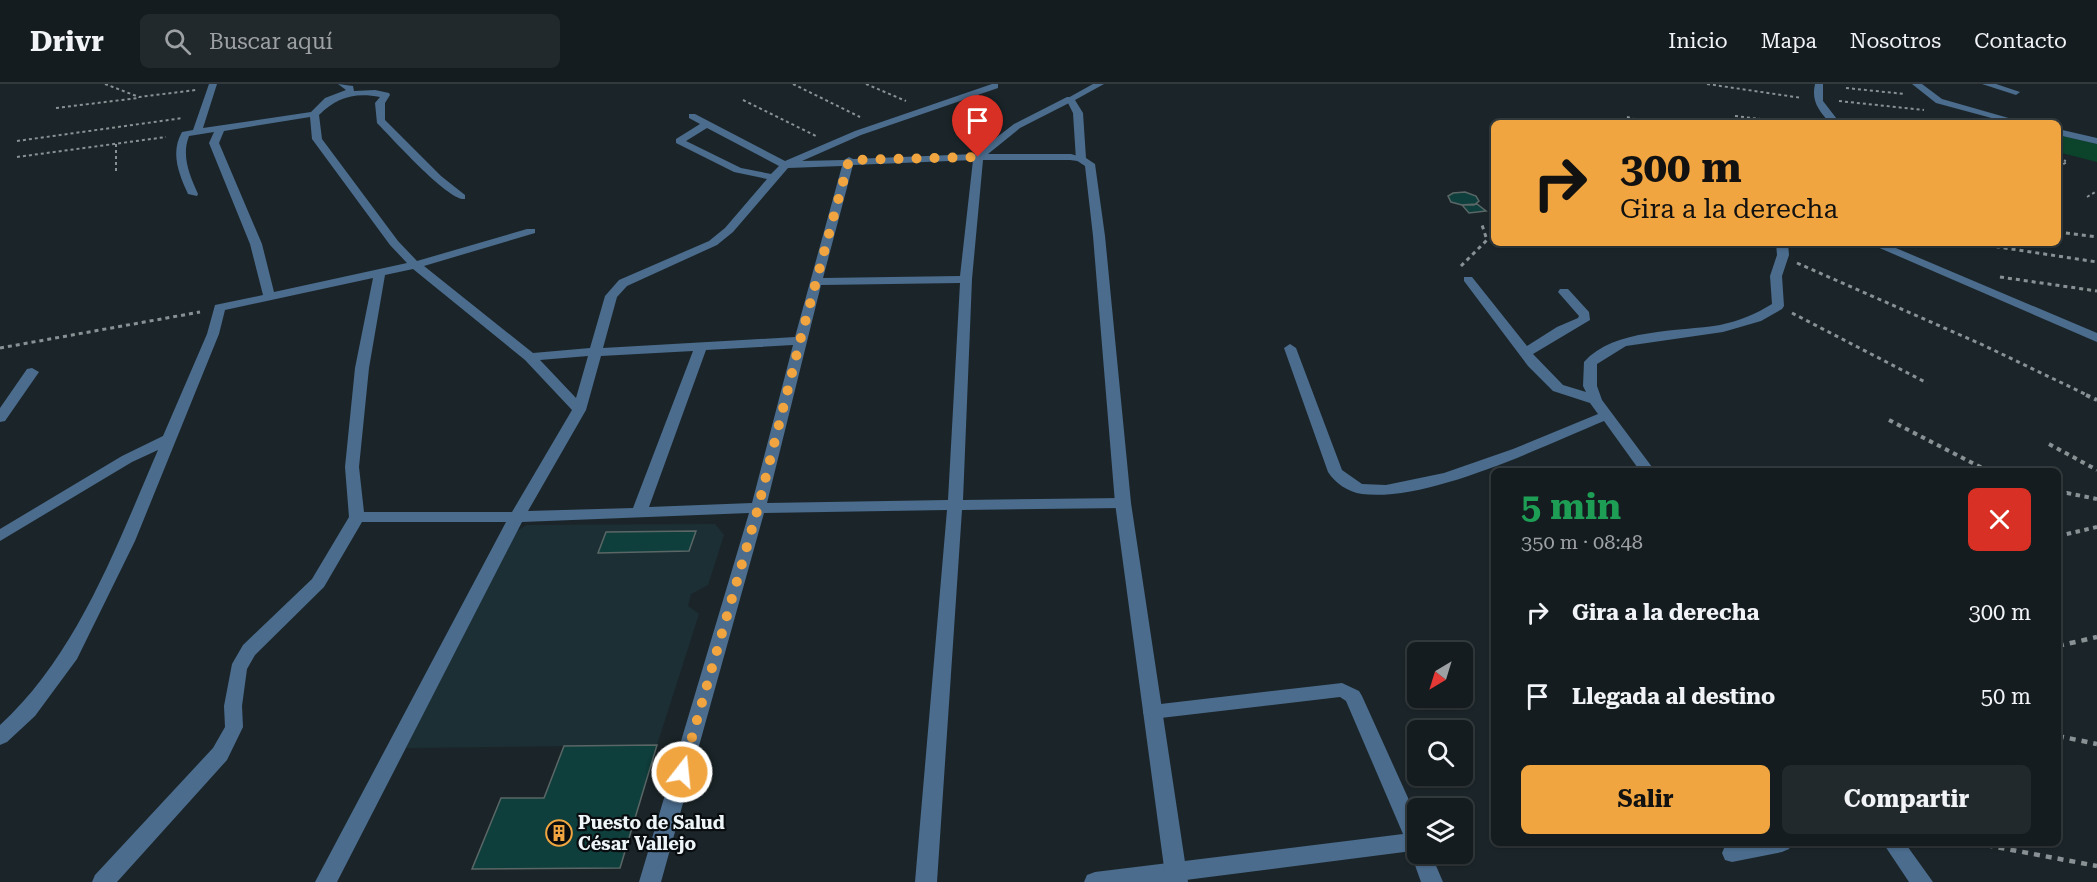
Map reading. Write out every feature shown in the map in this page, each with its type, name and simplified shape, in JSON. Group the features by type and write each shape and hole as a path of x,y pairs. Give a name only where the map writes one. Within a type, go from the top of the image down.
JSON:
{"street":[{"path":"926,882 955,506 966,279 978,157 1017,126 1100,84"},
{"path":"1819,84 1817,100 1832,120"},
{"path":"1916,84 1933,97 1948,104 2009,120"},
{"path":"1986,84 2016,92"},
{"path":"197,133 212,86"},
{"path":"326,882 517,517 579,410 611,296 623,283 713,243 729,230 785,165 832,144 995,86"},
{"path":"193,194 181,165 182,140 185,134 314,114 342,89 386,95 380,103 380,121 437,178 460,197"},
{"path":"1070,99 1078,113 1081,160"},
{"path":"314,114 317,139 394,243 415,265 530,357 579,410"},
{"path":"692,116 785,165 849,160 978,157 1071,157 1090,165 1099,236 1123,504 1177,877"},
{"path":"708,124 679,141 738,171 774,178"},
{"path":"220,129 214,143 255,244 269,296"},
{"path":"2061,133 2097,141"},
{"path":"650,882 758,508 849,160"},
{"path":"0,737 28,711 68,658 127,541 213,334 219,308 415,265 531,231"},
{"path":"1881,246 2097,338"},
{"path":"1646,468 1595,400 1590,386 1591,362 1622,343 1724,328 1757,318 1778,306 1776,276 1783,249"},
{"path":"103,882 220,754 229,741 234,727 233,706 238,669 249,650 318,583 329,568 357,517 352,467 362,368 380,272"},
{"path":"818,282 966,279"},
{"path":"1468,279 1525,353 1558,388 1595,400"},
{"path":"1525,353 1561,330 1584,320 1585,315 1564,292"},
{"path":"530,357 800,341"},
{"path":"639,512 701,346"},
{"path":"1290,348 1335,472 1348,483 1361,489 1386,489 1413,485 1461,472 1605,416"},
{"path":"0,418 32,372"},
{"path":"0,536 127,459 171,438"},
{"path":"357,517 517,517 758,508 1123,504"},
{"path":"1152,712 1342,690 1353,696 1407,821"},
{"path":"1731,853 1767,846"},
{"path":"1895,846 1922,882"},
{"path":"1095,882 1177,877 1407,847"},
{"path":"1425,864 1432,882"}],"path":[{"path":"105,84 139,98"},
{"path":"793,84 880,126"},
{"path":"866,84 926,109"},
{"path":"1707,84 1807,98"},
{"path":"56,108 212,86"},
{"path":"1846,88 1933,97"},
{"path":"742,100 832,144"},
{"path":"1836,100 1937,112 1948,104"},
{"path":"17,141 202,115"},
{"path":"1735,116 1769,120"},
{"path":"1627,117 1638,120"},
{"path":"18,158 185,134"},
{"path":"116,144 116,172"},
{"path":"2087,197 2096,192"},
{"path":"1458,268 1487,240 1480,221"},
{"path":"2061,232 2097,237"},
{"path":"1992,246 2097,262"},
{"path":"1783,249 2097,400"},
{"path":"1993,276 2097,291"},
{"path":"1778,306 1928,383"},
{"path":"0,348 219,308"},
{"path":"1889,420 1982,468"},
{"path":"2049,444 2097,470"},
{"path":"2061,494 2067,493 2097,499"},
{"path":"2061,535 2097,527"},
{"path":"2061,645 2097,637"},
{"path":"2061,737 2097,744"},
{"path":"1991,846 2097,866"}],"shaded area":[{"path":"715,524 724,535 708,585 691,594 688,606 699,614 657,745 406,748 513,533 527,525"}],"green space":[{"path":"2061,136 2097,144 2097,162 2061,153"}],"building":[{"path":"1465,192 1476,196 1479,201 1474,205 1462,205 1451,202 1448,196 1453,193"},
{"path":"1477,204 1486,211 1469,213 1462,205"},
{"path":"696,531 689,551 598,553 606,532"},
{"name":"Puesto de Salud César Vallejo","path":"657,745 620,868 472,869 501,798 544,798 564,746"}],"place":[{"name":"Puesto de Salud César Vallejo","path":"559,833"}],"route":[{"path":"682,772 758,508 849,160 978,157"}]}
